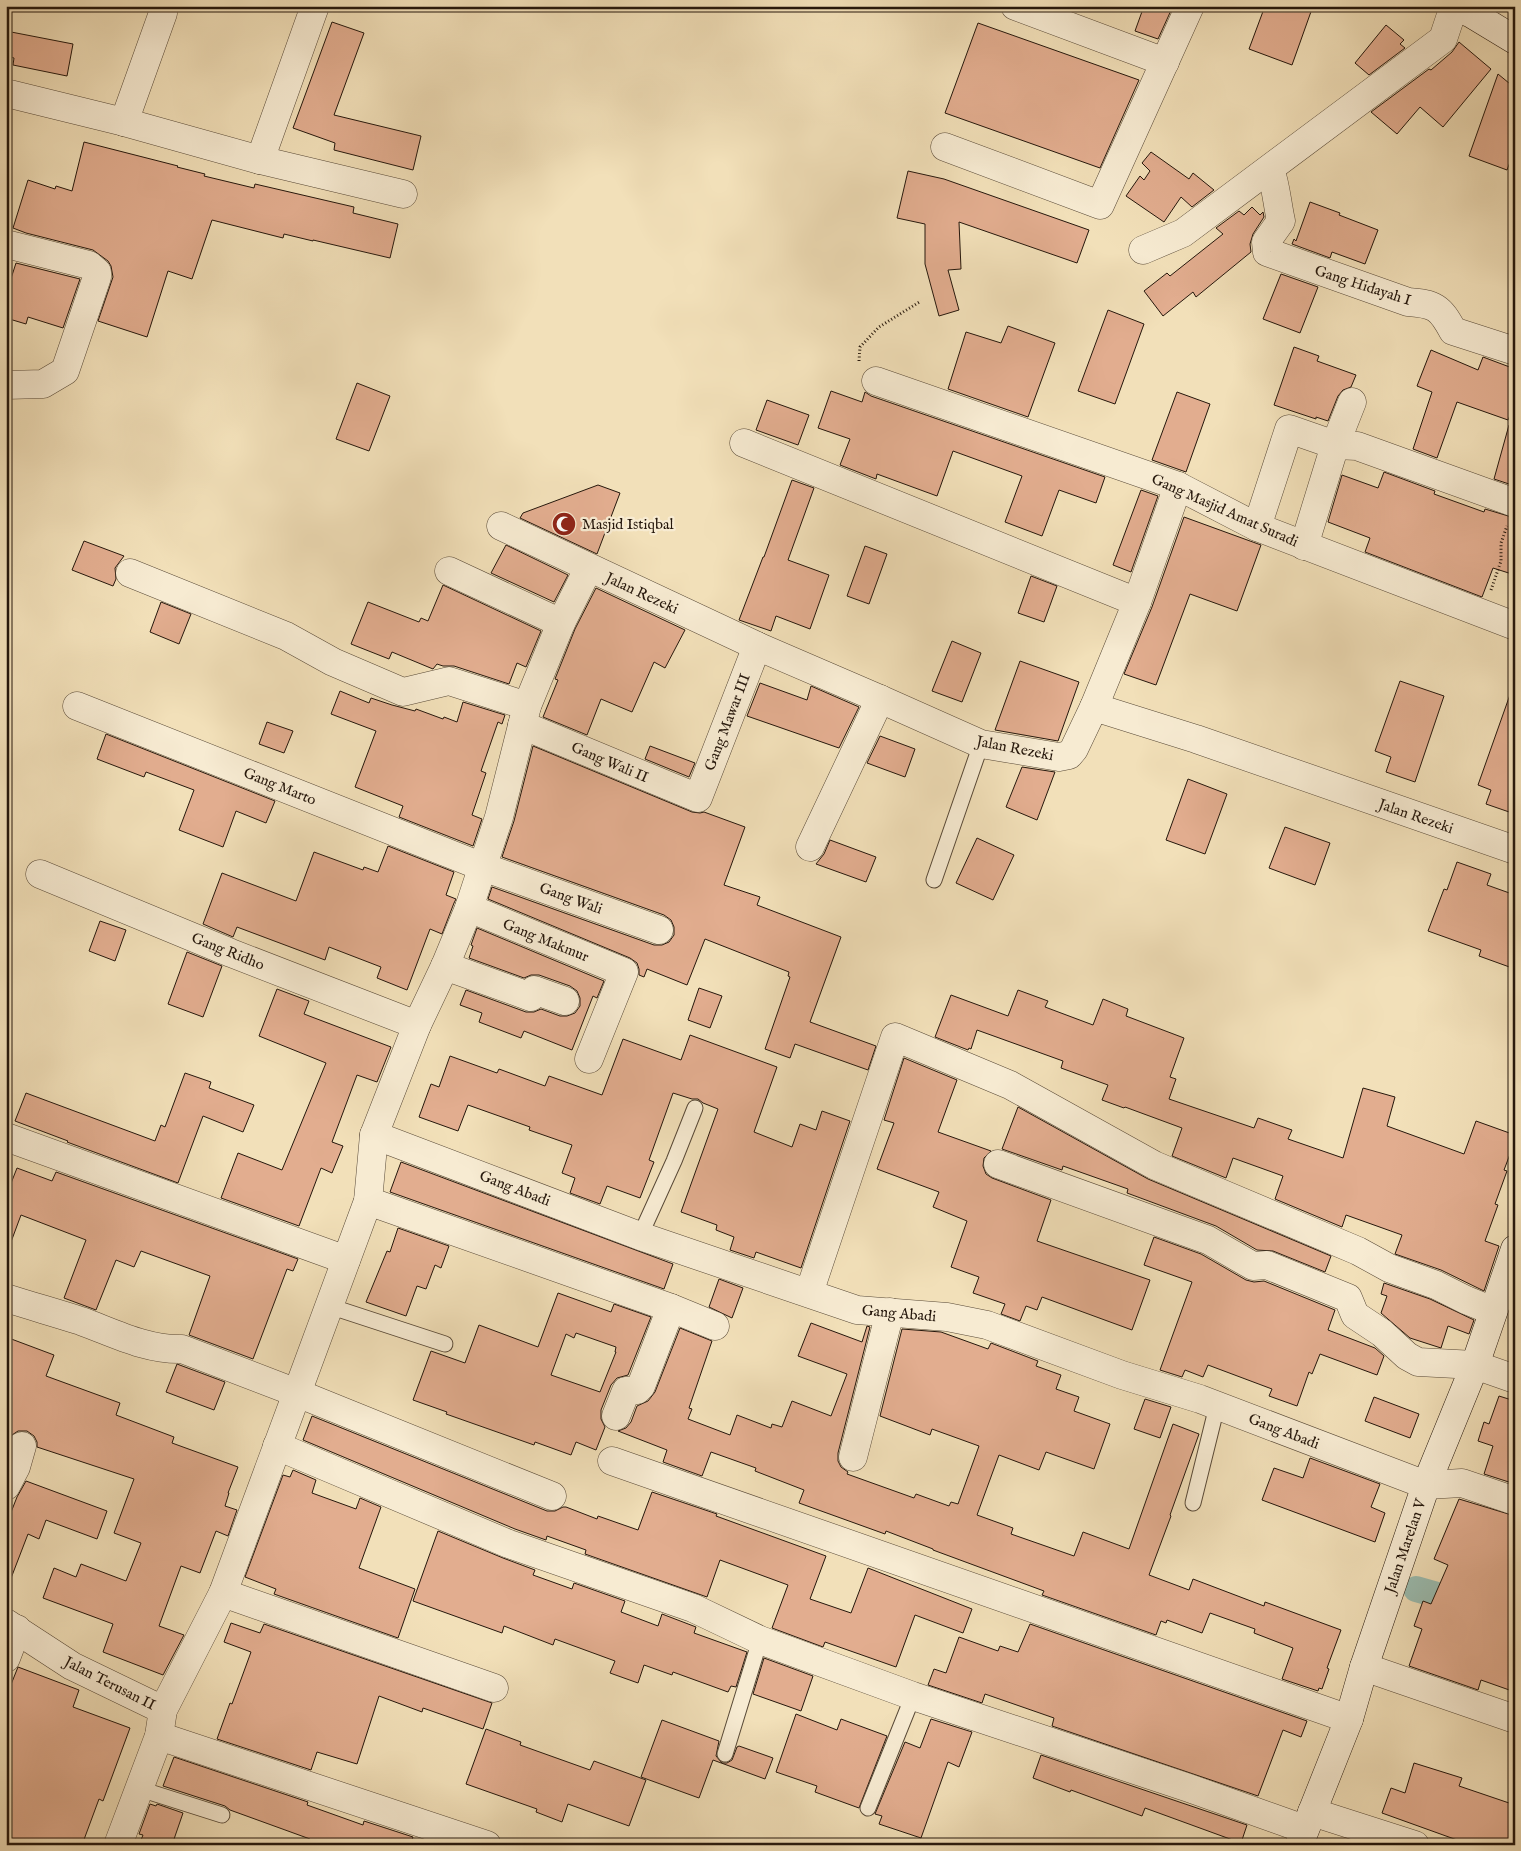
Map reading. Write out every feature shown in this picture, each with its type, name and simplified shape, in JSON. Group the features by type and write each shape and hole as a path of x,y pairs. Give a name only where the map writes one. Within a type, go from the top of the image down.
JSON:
{"street":[{"path":"260,160 315,6"},
{"path":"1015,6 1165,62"},
{"path":"945,147 1100,205 1190,6"},
{"path":"1143,250 1183,233 1272,177 1443,39 1460,9 1515,40"},
{"path":"124,122 164,13"},
{"path":"10,94 124,122 260,160 403,194"},
{"name":"Gang Hidayah I","path":"1272,177 1281,221 1266,242 1267,252 1408,302 1427,303 1444,313 1453,331 1515,351"},
{"path":"6,244 89,265 97,272 97,277 65,371 44,384 6,385"},
{"name":"Gang Masjid Amat Suradi","path":"876,381 1178,486 1257,527 1515,626"},
{"path":"1304,546 1335,446 1352,402"},
{"path":"1257,527 1289,429 1335,446 1357,446 1511,514"},
{"path":"744,443 1137,602"},
{"path":"1094,707 1137,602 1178,486"},
{"name":"Jalan Rezeki","path":"501,526 756,646 980,744 1059,757 1069,755 1074,750 1094,707 1196,739 1515,850"},
{"path":"118,1845 159,1736 163,1710 223,1593 346,1260 368,1200 374,1134 417,1025 445,966 469,908 499,817 524,716 560,624 588,568"},
{"path":"449,571 560,624"},
{"name":"Gang Wali II","path":"130,573 286,636 333,662 404,692 449,681 698,798"},
{"name":"Gang Mawar III","path":"698,798 756,646"},
{"path":"810,847 880,699"},
{"name":"Gang Marto","path":"77,706 483,867"},
{"name":"Gang Wali","path":"483,867 659,930"},
{"name":"Gang Ridho","path":"40,874 232,953 417,1025"},
{"name":"Gang Makmur","path":"469,908 624,972 589,1059"},
{"path":"445,966 531,997 534,990 565,1002"},
{"path":"808,1293 896,1037 1010,1084 1154,1165 1358,1251 1389,1268 1436,1285 1493,1311"},
{"name":"Gang Abadi","path":"374,1134 640,1236 857,1310 947,1317 987,1325 1122,1375 1217,1406 1426,1484"},
{"path":"6,1137 346,1260"},
{"path":"998,1164 1208,1240 1253,1266 1266,1264 1348,1298 1355,1315 1382,1333 1407,1356 1418,1362 1475,1365 1515,1379"},
{"path":"368,1200 671,1308 715,1326"},
{"name":"Jalan Marelan V","path":"1305,1828 1349,1719 1364,1667 1426,1484 1475,1365 1493,1311 1513,1262"},
{"path":"6,1298 146,1345 166,1349 182,1349 297,1393 552,1496"},
{"path":"616,1416 626,1391 637,1390 641,1386 671,1308"},
{"path":"854,1457 890,1312"},
{"path":"6,1486 16,1466 22,1446"},
{"path":"277,1446 509,1544 693,1608 760,1640 913,1696 1198,1790 1305,1828 1415,1845"},
{"path":"612,1460 1349,1719"},
{"path":"1426,1484 1462,1483 1515,1501"},
{"path":"223,1593 494,1688"},
{"path":"6,1658 12,1626"},
{"name":"Jalan Terusan II","path":"12,1626 72,1666 163,1710"},
{"path":"1364,1667 1515,1719"},
{"path":"159,1736 487,1845"}],"lane":[{"path":"934,880 980,744"},
{"path":"640,1236 674,1161 694,1108"},
{"path":"329,1306 444,1344"},
{"path":"1194,1503 1217,1406"},
{"path":"725,1754 760,1640"},
{"path":"868,1808 913,1696"},
{"path":"140,1789 222,1815"}],"path":[{"path":"860,347 879,327 921,301"},
{"path":"1483,614 1501,561 1501,544 1511,514"}],"building":[{"path":"1144,6 1173,6 1158,39 1135,31"},
{"path":"1265,6 1313,6 1292,65 1249,49"},
{"path":"332,22 364,33 334,115 421,136 413,170 334,150 335,143 293,128"},
{"path":"978,23 1139,80 1100,168 945,113"},
{"path":"1386,25 1404,40 1400,44 1405,48 1369,75 1355,63"},
{"path":"6,31 73,44 67,76 13,65 14,58 6,56"},
{"path":"1459,42 1491,69 1443,127 1420,107 1397,134 1371,112 1429,69 1431,70 1452,52"},
{"path":"1498,74 1515,88 1515,149 1507,170 1469,156"},
{"path":"84,142 178,166 205,174 204,176 254,188 255,184 354,207 353,213 398,224 390,258 284,234 283,238 212,220 192,279 168,271 147,337 98,321 113,277 108,261 93,250 13,228 28,180 55,189 56,186 72,191"},
{"path":"1151,152 1189,179 1193,173 1214,190 1192,207 1181,197 1164,222 1126,196 1140,176 1144,180 1150,171 1142,163"},
{"path":"908,171 944,179 1089,230 1077,263 959,222 961,269 948,270 959,310 939,316 925,264 925,224 897,218"},
{"path":"1310,202 1378,230 1365,264 1332,252 1330,258 1292,244 1294,239 1296,241"},
{"path":"1252,207 1260,215 1263,212 1264,217 1253,234 1250,244 1251,252 1196,297 1193,292 1163,316 1144,291 1167,273 1170,276 1223,234 1216,228 1239,211 1244,215"},
{"path":"16,263 80,279 63,328 28,317 26,324 6,318 6,294"},
{"path":"1281,274 1318,287 1300,333 1263,319"},
{"path":"1108,310 1144,324 1115,404 1078,391"},
{"path":"1008,326 1055,343 1028,417 948,389 966,332 1001,343"},
{"path":"1294,347 1319,356 1317,361 1356,375 1351,387 1343,390 1338,396 1328,421 1274,405"},
{"path":"1431,350 1478,370 1483,357 1515,369 1515,403 1508,420 1457,402 1437,458 1413,449 1432,392 1417,386"},
{"path":"357,383 390,396 369,451 336,439"},
{"path":"831,391 862,402 865,392 871,396 1105,477 1096,503 1059,490 1042,536 1005,522 1022,476 953,451 937,496 877,474 876,479 840,465 850,439 818,428"},
{"path":"1177,392 1210,404 1186,472 1152,460"},
{"path":"767,400 809,415 798,445 756,430"},
{"path":"1509,425 1515,426 1515,486 1494,479"},
{"path":"1384,472 1435,491 1434,494 1484,512 1485,509 1515,518 1515,575 1493,568 1482,597 1365,552 1370,538 1328,522 1342,475 1378,488"},
{"path":"792,480 814,488 788,560 829,575 810,629 776,616 771,631 739,620"},
{"name":"Masjid Istiqbal","path":"598,485 620,493 597,554 520,518 523,513"},
{"path":"1141,490 1158,496 1131,572 1113,565"},
{"path":"1184,517 1261,545 1237,611 1190,594 1156,685 1124,674 1152,607"},
{"path":"84,541 124,556 115,568 116,579 113,586 72,570"},
{"path":"506,545 568,575 554,602 491,573"},
{"path":"865,546 887,554 869,604 847,596"},
{"path":"1031,576 1057,586 1044,622 1018,613"},
{"path":"443,585 541,631 526,667 517,663 509,684 454,666 437,664 433,669 392,652 389,659 351,644 368,602 419,622 421,618 428,621"},
{"path":"596,588 685,630 665,668 654,662 632,712 601,699 587,735 543,717 558,680 555,679 575,629"},
{"path":"161,602 191,614 179,644 150,632"},
{"path":"952,641 981,653 962,702 932,691"},
{"path":"1020,661 1079,682 1058,741 995,730"},
{"path":"1400,681 1444,696 1415,782 1386,772 1391,757 1375,751"},
{"path":"760,683 807,700 811,686 859,707 839,748 747,716"},
{"path":"1512,689 1515,689 1515,814 1486,804 1491,790 1478,785"},
{"path":"340,691 369,703 371,698 415,711 416,709 457,722 463,702 505,715 502,724 498,722 481,771 486,773 472,815 482,819 473,846 399,817 403,806 355,787 376,731 331,714"},
{"path":"267,722 293,731 284,753 259,744"},
{"path":"106,734 275,801 266,823 236,811 223,847 179,830 194,790 146,772 144,777 97,759"},
{"path":"880,736 915,749 905,777 867,763"},
{"path":"533,746 692,812 704,812 745,827 724,885 760,897 757,905 841,937 810,1022 876,1046 868,1070 795,1044 790,1058 765,1049 790,977 788,976 789,972 705,939 687,985 647,969 644,977 639,975 637,963 630,958 488,899 492,887 654,945 662,945 669,942 674,935 674,927 671,920 664,915 502,857 514,821"},
{"path":"650,746 695,763 689,777 645,759"},
{"path":"1022,767 1055,772 1037,820 1006,807"},
{"path":"1188,779 1227,794 1205,854 1166,840"},
{"path":"1285,827 1330,843 1315,885 1269,868"},
{"path":"977,838 1014,855 993,900 956,883"},
{"path":"830,840 876,857 866,882 816,864 824,854"},
{"path":"388,846 454,872 446,895 456,899 442,934 430,929 407,990 377,978 381,967 329,947 325,960 237,927 233,937 203,924 222,873 296,901 314,852 363,870 364,867 378,872"},
{"path":"1457,862 1491,874 1487,885 1515,895 1515,969 1479,956 1481,950 1428,931 1444,889 1447,890"},
{"path":"100,921 126,930 115,961 89,951"},
{"path":"477,928 604,981 597,998 593,996 572,1050 524,1031 521,1038 479,1022 482,1013 460,1005 466,990 526,1012 534,1012 541,1009 560,1016 567,1016 575,1013 580,1006 580,998 577,991 570,986 539,975 531,975 524,978 469,958"},
{"path":"187,952 222,966 203,1017 168,1004"},
{"path":"699,988 722,996 710,1028 688,1020"},
{"path":"277,989 309,1001 304,1014 391,1047 377,1082 357,1075 332,1142 343,1146 332,1173 321,1168 299,1226 221,1198 238,1153 282,1170 326,1063 259,1036"},
{"path":"1018,990 1048,1001 1045,1007 1093,1025 1103,999 1128,1009 1126,1016 1184,1038 1170,1077 1176,1079 1169,1099 1254,1128 1258,1118 1292,1130 1288,1139 1343,1158 1363,1088 1395,1097 1387,1126 1464,1154 1476,1121 1515,1135 1515,1141 1504,1170 1507,1171 1495,1204 1498,1205 1485,1241 1499,1246 1484,1291 1441,1270 1395,1254 1402,1235 1346,1215 1342,1227 1275,1199 1283,1176 1233,1158 1226,1178 1172,1156 1182,1128 1102,1100 1108,1085 1061,1068 1063,1061 977,1030 971,1049 969,1048 968,1050 935,1037 951,995 1008,1016"},
{"path":"690,1035 777,1067 754,1132 792,1147 800,1124 816,1130 822,1111 850,1121 801,1268 756,1252 754,1258 730,1250 734,1237 716,1230 717,1225 681,1212 718,1109 698,1099 673,1093 649,1160 654,1162 640,1198 607,1186 600,1204 570,1193 575,1178 562,1173 572,1145 529,1130 530,1127 468,1105 458,1131 419,1117 431,1084 439,1087 450,1056 497,1073 499,1069 545,1086 549,1076 602,1095 623,1039 681,1060"},
{"path":"904,1058 957,1080 938,1132 991,1151 984,1158 983,1166 986,1174 992,1178 1051,1200 1037,1241 1150,1280 1132,1330 1042,1297 1037,1310 1026,1306 1020,1321 1001,1314 1005,1304 973,1293 979,1277 951,1267 967,1221 933,1207 939,1192 877,1169 894,1123 884,1120"},
{"path":"185,1073 211,1082 209,1088 254,1105 243,1132 203,1116 178,1183 15,1121 26,1093 155,1141 161,1125 165,1127"},
{"path":"1018,1107 1148,1179 1331,1256 1325,1272 1273,1251 1257,1250 1216,1226 1127,1193 1128,1189 1063,1166 1062,1170 1002,1149"},
{"path":"401,1162 673,1264 664,1289 390,1192"},
{"path":"17,1168 52,1181 56,1172 298,1259 293,1271 287,1269 253,1359 189,1335 210,1276 141,1251 134,1267 116,1260 96,1310 64,1298 86,1240 21,1215 8,1250 6,1250 6,1196"},
{"path":"398,1228 449,1246 441,1268 435,1265 426,1289 417,1286 406,1316 366,1302 387,1251 390,1252"},
{"path":"1154,1237 1201,1254 1246,1280 1254,1282 1264,1281 1335,1310 1328,1330 1375,1348 1384,1356 1377,1375 1320,1354 1312,1374 1309,1372 1297,1406 1269,1396 1272,1389 1208,1365 1203,1377 1185,1370 1182,1377 1160,1370 1192,1282 1144,1265"},
{"path":"719,1279 743,1288 732,1318 709,1307"},
{"path":"1384,1283 1430,1299 1474,1320 1469,1334 1448,1326 1441,1348 1410,1338 1381,1313 1387,1296 1381,1294"},
{"path":"558,1293 611,1312 614,1304 651,1317 628,1375 617,1378 611,1385 601,1410 601,1419 605,1427 596,1450 576,1442 571,1455 535,1442 534,1445 446,1414 447,1412 413,1400 431,1351 465,1363 479,1325 538,1347","holes":["576,1333 616,1347 616,1352 600,1392 551,1375 566,1334 574,1338"]},
{"path":"811,1323 862,1342 867,1326 870,1327 838,1453 838,1461 841,1467 848,1472 847,1474 914,1498 916,1494 949,1506 951,1502 958,1504 979,1446 932,1429 930,1435 880,1416 902,1329 941,1332 988,1349 991,1343 1038,1361 1036,1366 1061,1375 1056,1389 1079,1397 1074,1411 1110,1424 1094,1469 1046,1452 1039,1470 999,1455 977,1515 1013,1528 1011,1534 1074,1556 1083,1532 1129,1549 1173,1424 1199,1434 1149,1575 1189,1590 1193,1579 1264,1606 1265,1602 1341,1630 1327,1668 1329,1669 1322,1689 1319,1688 1318,1691 1282,1679 1293,1648 1254,1633 1255,1629 1210,1613 1202,1633 1167,1620 1166,1623 1161,1621 1156,1635 1042,1595 1044,1591 886,1531 885,1534 799,1503 804,1490 755,1471 756,1468 711,1452 702,1476 663,1462 667,1450 618,1431 626,1428 631,1422 637,1406 648,1401 655,1392 680,1328 712,1341 689,1408 692,1409 688,1419 730,1435 737,1415 771,1428 772,1424 782,1427 792,1401 831,1416 847,1374 798,1356"},
{"path":"6,1337 54,1355 46,1376 120,1403 116,1415 174,1437 172,1443 238,1467 225,1506 237,1510 228,1536 216,1531 200,1573 181,1566 159,1626 184,1635 163,1675 103,1652 113,1624 43,1598 54,1568 76,1577 81,1564 126,1581 141,1543 114,1533 134,1479 37,1447 34,1436 27,1431 18,1431 9,1437 6,1436"},
{"path":"177,1364 225,1382 214,1410 166,1392"},
{"path":"1499,1396 1515,1401 1515,1484 1484,1474 1493,1446 1478,1441 1484,1422 1489,1424"},
{"path":"1374,1397 1419,1414 1410,1438 1365,1421"},
{"path":"1145,1399 1171,1407 1160,1438 1134,1429"},
{"path":"312,1416 547,1511 555,1511 566,1507 597,1519 598,1516 638,1530 652,1492 717,1514 716,1516 826,1556 810,1599 851,1613 868,1568 972,1609 963,1633 915,1615 896,1667 825,1642 823,1647 772,1628 788,1585 720,1560 707,1597 585,1554 586,1550 547,1536 546,1540 515,1529 303,1440"},
{"path":"1310,1458 1380,1484 1371,1507 1385,1513 1375,1542 1262,1500 1274,1468 1303,1478"},
{"path":"293,1470 316,1480 312,1493 356,1509 360,1498 381,1507 359,1568 415,1589 398,1638 274,1594 276,1589 245,1577 283,1475 290,1477"},
{"path":"26,1481 107,1511 97,1539 46,1520 39,1539 28,1534 8,1586 6,1585 6,1525 17,1497"},
{"path":"1459,1499 1515,1516 1515,1692 1481,1680 1478,1690 1409,1666 1422,1629 1414,1626 1423,1601 1431,1604 1448,1565 1434,1559"},
{"path":"438,1531 535,1570 533,1575 572,1589 574,1583 625,1601 621,1612 658,1626 662,1614 696,1627 694,1633 747,1652 736,1687 731,1686 728,1692 673,1672 672,1675 644,1665 638,1683 610,1673 615,1661 555,1639 553,1645 504,1626 502,1633 413,1601"},
{"path":"231,1623 260,1633 264,1624 492,1703 483,1729 423,1708 422,1712 379,1696 357,1764 317,1752 311,1770 217,1739 251,1652 224,1642"},
{"path":"1030,1624 1307,1721 1301,1737 1283,1730 1258,1796 1052,1726 1054,1718 985,1694 982,1703 928,1685 934,1669 946,1673 959,1637 998,1651 1000,1646 1018,1652"},
{"path":"764,1658 813,1676 801,1711 753,1694"},
{"path":"18,1667 79,1690 73,1707 130,1728 103,1801 99,1799 82,1845 6,1845 6,1697"},
{"path":"796,1714 837,1730 841,1719 887,1736 859,1808 815,1792 817,1786 776,1772"},
{"path":"931,1719 972,1732 959,1767 948,1762 921,1838 879,1824 882,1816 875,1814 905,1742 920,1748"},
{"path":"662,1720 719,1741 716,1756 722,1763 732,1760 739,1746 773,1758 765,1779 713,1760 699,1798 641,1777"},
{"path":"486,1729 521,1742 520,1745 590,1770 594,1761 646,1780 629,1826 568,1804 562,1822 536,1812 537,1809 466,1784"},
{"path":"1041,1755 1247,1825 1241,1843 1145,1808 1142,1816 1033,1778"},
{"path":"174,1757 308,1802 307,1805 363,1825 364,1821 413,1837 410,1845 308,1845 310,1839 230,1810 225,1806 163,1786"},
{"path":"1414,1763 1462,1778 1459,1786 1515,1805 1515,1845 1471,1845 1382,1813 1391,1788 1405,1793"},
{"path":"150,1804 156,1806 157,1804 183,1813 172,1845 139,1845 143,1835 139,1834"}],"waterway":[{"path":"1416,1589 1469,1604"}],"place":[{"name":"Masjid Istiqbal","path":"564,524"}]}
